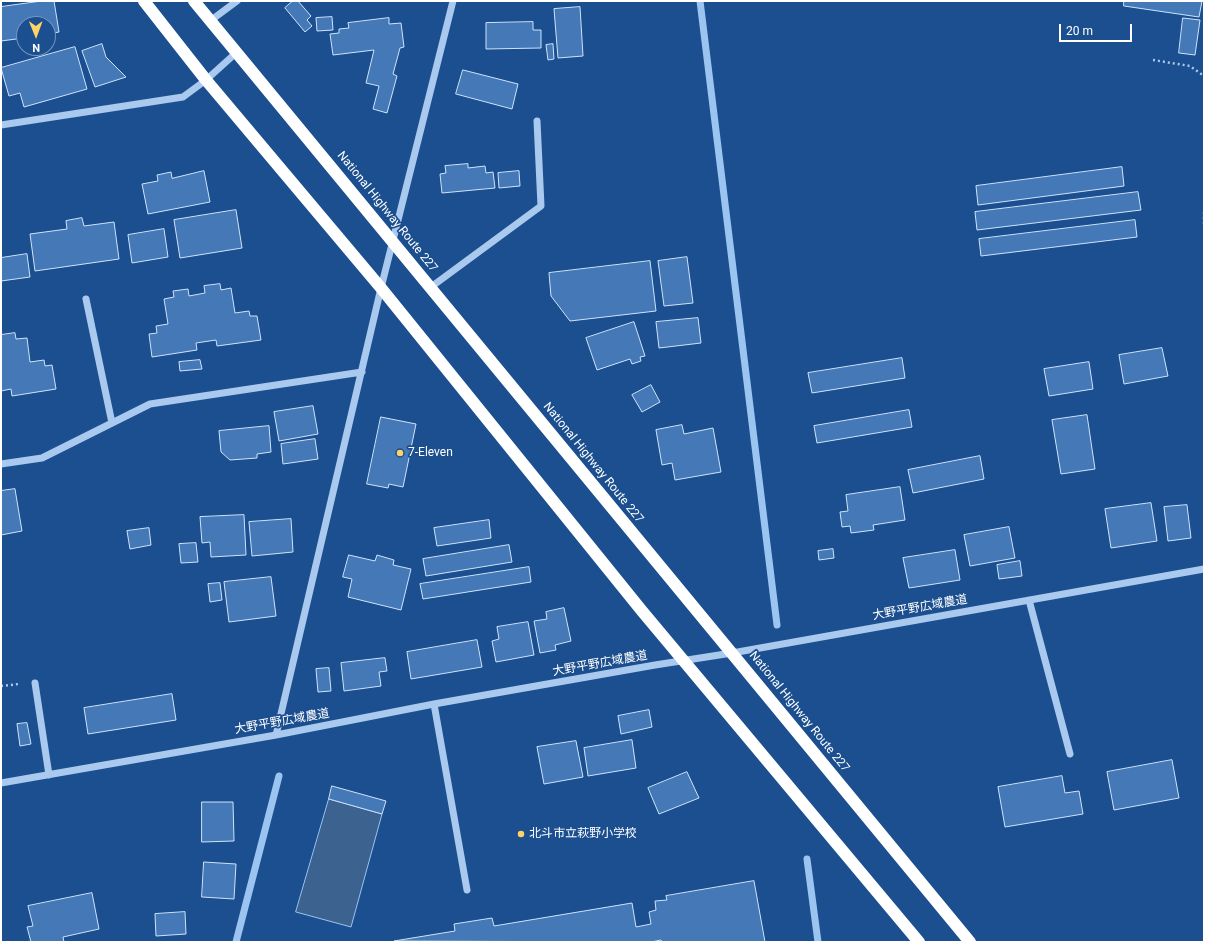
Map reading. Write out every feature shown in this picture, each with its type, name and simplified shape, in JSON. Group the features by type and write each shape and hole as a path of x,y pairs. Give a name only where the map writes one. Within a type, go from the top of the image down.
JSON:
{"highway":[{"path":"144,1 206,80 381,288 684,661 919,942"},
{"name":"National Highway Route 227","path":"194,1 970,942"}],"street":[{"path":"210,21 237,1"},
{"path":"276,735 381,288 454,1"},
{"path":"1,125 183,97 206,80 237,52"},
{"path":"431,287 541,206 537,121"},
{"path":"86,299 112,423"},
{"path":"1,464 42,458 150,404 362,372"},
{"name":"大野平野広域農道","path":"1,783 276,735 434,704 648,666 732,653 1204,569"},
{"path":"1028,600 1070,754"},
{"path":"35,682 49,775"},
{"path":"434,704 467,890"}],"path":[{"path":"1153,60 1190,66 1204,76"},
{"path":"1204,212 1204,224"}],"water":[{"path":"329,799 382,814 351,927 296,912"}],"building":[{"path":"42,1 54,1 59,32 56,33 56,16 16,16 16,39 1,41 1,7"},
{"path":"293,1 298,1 311,16 307,20 312,26 305,32 285,8"},
{"path":"1124,1 1202,1 1199,17 1124,6"},
{"path":"580,7 583,56 558,58 554,9"},
{"path":"332,17 333,30 317,31 316,18"},
{"path":"389,18 389,24 401,23 404,47 400,48 393,74 397,76 387,113 373,109 379,86 366,83 374,50 333,55 330,34 339,33 339,29 349,28 348,23"},
{"path":"1183,18 1200,20 1195,55 1179,53"},
{"path":"533,22 533,30 541,30 541,48 486,49 486,23"},
{"path":"102,44 106,57 126,77 95,87 82,51"},
{"path":"553,44 554,59 548,60 546,45"},
{"path":"75,47 87,89 24,107 20,93 9,96 1,68 43,56 56,56 56,52"},
{"path":"463,70 518,84 512,109 456,94"},
{"path":"468,164 468,168 485,166 486,173 493,172 495,188 442,193 440,174 446,173 445,166"},
{"path":"1122,167 1124,186 978,205 976,186"},
{"path":"204,171 210,202 148,214 142,184 158,181 157,175 171,172 172,178"},
{"path":"519,171 520,186 499,188 498,173"},
{"path":"1138,192 1141,210 977,230 975,212"},
{"path":"236,210 242,248 180,258 174,220"},
{"path":"82,218 84,226 114,222 119,259 35,271 30,234 67,229 66,221"},
{"path":"1135,220 1137,237 981,256 979,239"},
{"path":"164,229 168,257 132,263 128,235"},
{"path":"27,254 30,277 1,281 1,258"},
{"path":"687,257 693,303 664,306 658,261"},
{"path":"650,261 656,311 570,321 551,296 549,273"},
{"path":"220,284 221,290 231,288 235,313 249,311 250,316 257,316 261,340 217,346 216,340 196,343 197,350 152,357 149,334 157,333 156,326 168,324 164,299 174,297 173,291 188,289 189,296 205,293 204,286"},
{"path":"698,318 701,343 659,348 656,322"},
{"path":"634,322 645,356 640,357 641,361 632,364 630,359 597,370 586,338"},
{"path":"15,333 16,339 27,338 30,362 44,360 45,366 52,365 56,389 12,396 11,389 1,391 1,335"},
{"path":"1162,348 1168,376 1124,384 1119,355"},
{"path":"902,358 905,378 812,393 808,373"},
{"path":"200,360 202,369 180,371 179,362"},
{"path":"1089,362 1093,389 1049,396 1044,369"},
{"path":"651,385 660,402 642,412 632,395"},
{"path":"313,406 318,434 279,441 274,412"},
{"path":"909,410 912,427 817,443 814,426"},
{"path":"1087,415 1095,469 1061,474 1052,420"},
{"path":"381,417 416,424 403,487 389,484 388,488 367,484"},
{"path":"682,425 684,434 713,428 721,472 675,480 672,463 662,465 656,430"},
{"path":"269,426 271,452 257,454 257,458 230,460 221,452 219,431"},
{"path":"315,439 318,459 283,464 281,444"},
{"path":"980,456 984,479 913,493 908,470"},
{"path":"900,487 905,520 873,525 874,530 851,533 850,526 842,527 840,512 848,511 846,495"},
{"path":"15,489 22,531 1,535 1,491"},
{"path":"1151,503 1157,541 1111,548 1105,509"},
{"path":"1187,505 1191,538 1168,541 1164,507"},
{"path":"244,515 246,555 211,557 210,542 202,543 200,517"},
{"path":"291,519 293,552 252,556 249,522"},
{"path":"489,520 491,538 437,546 434,528"},
{"path":"1009,527 1015,558 970,566 964,535"},
{"path":"149,528 151,545 130,549 127,531"},
{"path":"196,543 198,562 181,563 179,544"},
{"path":"509,545 512,562 426,576 423,559"},
{"path":"833,549 834,558 819,560 818,551"},
{"path":"955,550 960,580 909,588 903,558"},
{"path":"349,555 375,561 377,555 394,560 393,565 411,569 401,610 348,597 352,579 343,577"},
{"path":"1020,561 1022,576 999,579 997,565"},
{"path":"529,567 531,582 423,599 420,584"},
{"path":"271,577 276,616 229,622 224,582"},
{"path":"220,583 222,600 210,602 208,584"},
{"path":"564,608 571,641 555,645 556,650 540,653 534,621 547,619 546,612"},
{"path":"528,622 534,655 496,662 492,641 499,639 497,627"},
{"path":"477,640 482,667 411,679 407,652"},
{"path":"385,658 387,671 379,672 381,686 344,691 341,663"},
{"path":"329,668 331,691 318,692 316,669"},
{"path":"172,694 176,720 88,734 84,708"},
{"path":"649,710 652,727 621,734 618,716"},
{"path":"27,723 31,744 20,746 17,724"},
{"path":"632,740 636,768 588,776 584,748"},
{"path":"576,741 583,777 544,784 537,747"},
{"path":"1172,760 1179,798 1114,810 1107,772"},
{"path":"687,772 699,798 659,814 648,788"},
{"path":"1062,776 1065,793 1079,791 1083,814 1005,827 998,787"},
{"path":"332,786 386,801 382,814 329,799"},
{"path":"202,802 233,802 234,841 202,842"},
{"path":"204,862 236,864 234,899 202,897"},
{"path":"754,881 765,942 662,942 661,940 651,942 394,941 455,931 454,924 492,918 494,926 632,903 636,927 651,924 649,912 656,910 655,901 667,900 666,896"},
{"path":"92,893 99,929 63,937 64,942 31,942 27,927 33,926 28,906"},
{"path":"185,912 186,934 156,936 155,914"}],"waterway":[{"path":"700,1 777,625"},
{"path":"236,942 279,776"},
{"path":"807,859 818,942"}],"place":[{"name":"7-Eleven","path":"400,453"},
{"name":"北斗市立萩野小学校","path":"521,834"}]}
